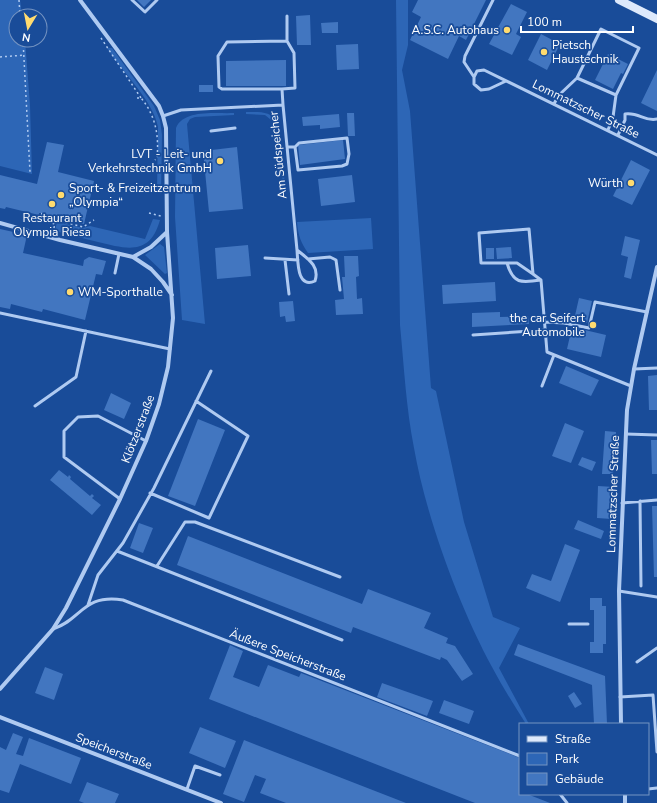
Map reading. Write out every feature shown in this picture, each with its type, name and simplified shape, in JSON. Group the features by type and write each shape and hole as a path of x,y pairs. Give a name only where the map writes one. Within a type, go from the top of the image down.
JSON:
{"street":[{"name":"Klötzerstraße","path":"0,689 53,629 66,608 120,499 146,441 159,404 171,349 173,298 167,232 166,128 163,116 159,106 80,0"},
{"path":"619,0 657,19"},
{"path":"0,223 133,257 151,268 173,298"},
{"path":"133,257 148,250 167,232"},
{"name":"Lommatzscher Straße","path":"621,723 620,591 622,503 626,434 634,368 657,267"},
{"name":"Speicherstraße","path":"0,717 222,803"}],"lane":[{"path":"132,0 145,12 157,0"},
{"path":"493,0 465,56 464,62 474,77 474,84 481,90 489,89 506,81"},
{"path":"287,16 287,41 294,53 295,88 222,89 219,87 218,56 227,42 287,41"},
{"path":"554,104 558,96 577,78 601,29 639,48 616,95 613,117 608,130"},
{"name":"Lommatzscher Straße","path":"474,77 477,71 484,70 657,155"},
{"path":"577,78 616,95"},
{"path":"282,89 283,105"},
{"name":"Am Südspeicher","path":"163,116 181,110 283,105 299,275 304,281 310,283 315,281 317,273 316,267 297,250"},
{"path":"618,135 625,120 625,114 633,113 650,120 657,119"},
{"path":"211,130 235,128"},
{"path":"288,147 295,147 299,143 346,138 349,160 347,164 342,166 298,170 295,147"},
{"path":"533,274 529,229 479,234 481,263 517,263 533,274 542,280"},
{"path":"115,273 119,254"},
{"path":"308,259 330,257 336,260 340,290"},
{"path":"265,258 298,260"},
{"path":"285,260 289,294"},
{"path":"507,263 510,273 514,278 527,282 542,280"},
{"path":"542,280 547,352 631,386"},
{"path":"545,322 564,323 589,328 595,302 647,312"},
{"path":"0,313 171,349"},
{"path":"473,335 546,330"},
{"path":"36,406 76,377 86,331"},
{"path":"542,386 554,355"},
{"path":"634,368 657,368"},
{"path":"88,605 98,575 117,551 150,493 211,371"},
{"path":"150,493 209,518 248,436 196,401"},
{"path":"120,499 64,457 64,431 78,417 98,416 146,441"},
{"path":"626,434 657,435"},
{"path":"622,503 657,500"},
{"path":"640,501 641,586"},
{"path":"157,566 185,522 195,522 340,577"},
{"path":"117,551 342,640"},
{"path":"620,591 657,597"},
{"name":"Äußere Speicherstraße","path":"53,629 62,626 88,605 100,600 123,600 519,756"},
{"path":"569,624 588,624"},
{"path":"637,662 657,648"},
{"path":"620,697 653,696 657,752"},
{"path":"187,789 195,766 220,775"},
{"path":"561,795 567,803"}],"path":[{"path":"98,32 104,46 155,120 157,158 155,160"},
{"path":"24,48 30,172"},
{"path":"0,57 25,55"},
{"path":"42,213 40,220 83,227 94,220"},
{"path":"150,213 167,216"},
{"path":"54,230 56,222"}],"green space":[{"path":"0,0 20,0 21,8 8,8 8,48 26,48 30,105 32,174 0,166"},
{"path":"396,0 408,0 408,45 402,70 410,111 431,388 436,391 464,522 493,617 520,628 499,668 528,723 525,723 508,696 480,643 456,589 435,532 419,475 411,433 400,325"},
{"path":"107,48 112,48 154,106 160,120 162,135 161,194 157,192 158,127 155,117 144,96"},
{"path":"246,112 260,112 268,114 278,123 286,193 284,193 276,124 265,115 246,114"},
{"path":"234,113 234,115 195,117 190,119 187,124 205,324 182,320 175,217 176,128 180,122 193,115"},
{"path":"371,218 373,249 308,253 303,246 298,231 297,222"},
{"path":"153,219 160,220 156,232 150,240 144,245 128,248 55,231 57,222 83,228 90,226 145,239"},
{"path":"160,244 164,247 167,273 165,274 145,255"}],"building":[{"path":"137,0 151,0 144,7"},
{"path":"418,0 486,0 466,40 459,36 448,59 410,40 421,17 412,12"},
{"name":"A.S.C. Autohaus","path":"511,4 527,12 516,34 521,37 512,55 489,44"},
{"path":"310,15 311,45 297,45 296,16"},
{"path":"338,22 338,33 322,33 321,23"},
{"name":"Pietsch Haustechnik","path":"541,34 560,44 547,70 528,60"},
{"path":"358,44 359,69 337,70 336,45"},
{"path":"608,54 628,64 623,74 621,73 613,89 595,80"},
{"path":"286,60 286,86 226,86 226,61"},
{"path":"657,70 657,111 641,103"},
{"path":"199,85 213,85 213,92 199,92"},
{"path":"347,113 354,113 355,136 348,136"},
{"path":"339,114 340,127 320,129 320,125 303,126 302,117"},
{"path":"343,140 345,159 300,165 298,145"},
{"path":"47,142 64,145 58,172 94,181 84,224 59,219 59,221 54,220 54,223 42,220 44,213 39,213 39,215 6,207 5,209 0,208 0,175 37,184"},
{"path":"237,147 243,209 209,212 203,151"},
{"name":"Würth","path":"631,160 650,170 632,205 613,196"},
{"path":"352,175 355,202 321,206 318,179"},
{"path":"0,229 27,235 23,253 83,266 84,260 89,257 106,261 102,275 96,274 85,320 43,309 42,312 11,304 10,309 0,307"},
{"path":"625,236 640,240 631,279 624,277 628,257 621,255"},
{"path":"248,245 251,276 217,279 215,248"},
{"path":"511,247 512,258 497,259 496,248"},
{"path":"486,248 494,248 494,259 486,259"},
{"path":"344,256 358,256 359,276 356,277 357,299 362,298 363,314 336,315 335,300 344,299 342,277 345,277"},
{"path":"495,282 496,301 443,304 442,285"},
{"path":"579,298 592,301 587,323 574,320"},
{"path":"293,301 295,321 286,322 285,316 280,317 279,302"},
{"path":"500,312 500,317 528,316 529,324 472,327 472,313"},
{"path":"572,327 606,335 601,357 567,349"},
{"path":"566,366 599,380 591,396 559,383"},
{"path":"657,375 657,410 649,410 648,376"},
{"path":"111,393 131,403 124,419 104,410"},
{"path":"198,419 225,430 195,506 168,496"},
{"path":"565,423 584,431 571,463 552,456"},
{"path":"605,431 616,432 613,474 602,474"},
{"path":"651,440 657,440 657,474 652,474"},
{"path":"582,457 596,462 592,471 578,465"},
{"path":"59,470 68,477 69,475 71,477 70,479 90,496 92,494 94,496 92,498 101,505 92,515 50,480"},
{"path":"598,486 614,487 612,519 597,518"},
{"path":"652,506 657,506 657,577 654,577"},
{"path":"578,520 604,531 601,539 574,529"},
{"path":"139,523 153,528 143,553 130,548"},
{"path":"188,536 362,604 368,589 431,613 424,628 448,638 446,643 455,646 473,674 462,681 447,660 441,657 440,660 353,627 351,633 177,565"},
{"path":"565,544 580,550 560,602 526,588 532,574 551,581"},
{"path":"590,598 602,598 602,606 606,606 606,644 603,644 603,653 590,653 590,642 594,642 594,610 590,610"},
{"path":"518,644 605,676 607,723 594,723 592,685 514,655"},
{"path":"230,645 243,651 233,677 259,687 268,665 299,677 301,673 519,758 519,795 530,795 550,803 475,803 209,699"},
{"path":"45,667 63,674 54,700 35,693"},
{"path":"382,683 433,701 427,716 377,697"},
{"path":"574,692 582,704 575,708 568,696"},
{"path":"444,700 474,711 469,724 439,713"},
{"path":"200,727 236,741 225,768 189,753"},
{"path":"13,733 23,737 16,754 23,756 29,738 81,758 71,784 20,764 9,793 0,790 0,747 6,750"},
{"path":"244,740 406,803 286,803 260,793 266,779 255,775 244,802 223,794"},
{"path":"87,782 119,794 115,803 84,803 79,801"}],"place":[{"name":"A.S.C. Autohaus","path":"507,30"},
{"name":"Pietsch Haustechnik","path":"544,52"},
{"name":"LVT - Leit- und Verkehrstechnik GmbH","path":"220,161"},
{"name":"Würth","path":"631,183"},
{"name":"Sport- & Freizeitzentrum „Olympia“","path":"61,195"},
{"name":"Restaurant Olympia Riesa","path":"52,204"},
{"name":"WM-Sporthalle","path":"70,292"},
{"name":"the car Seifert Automobile","path":"593,325"}]}
